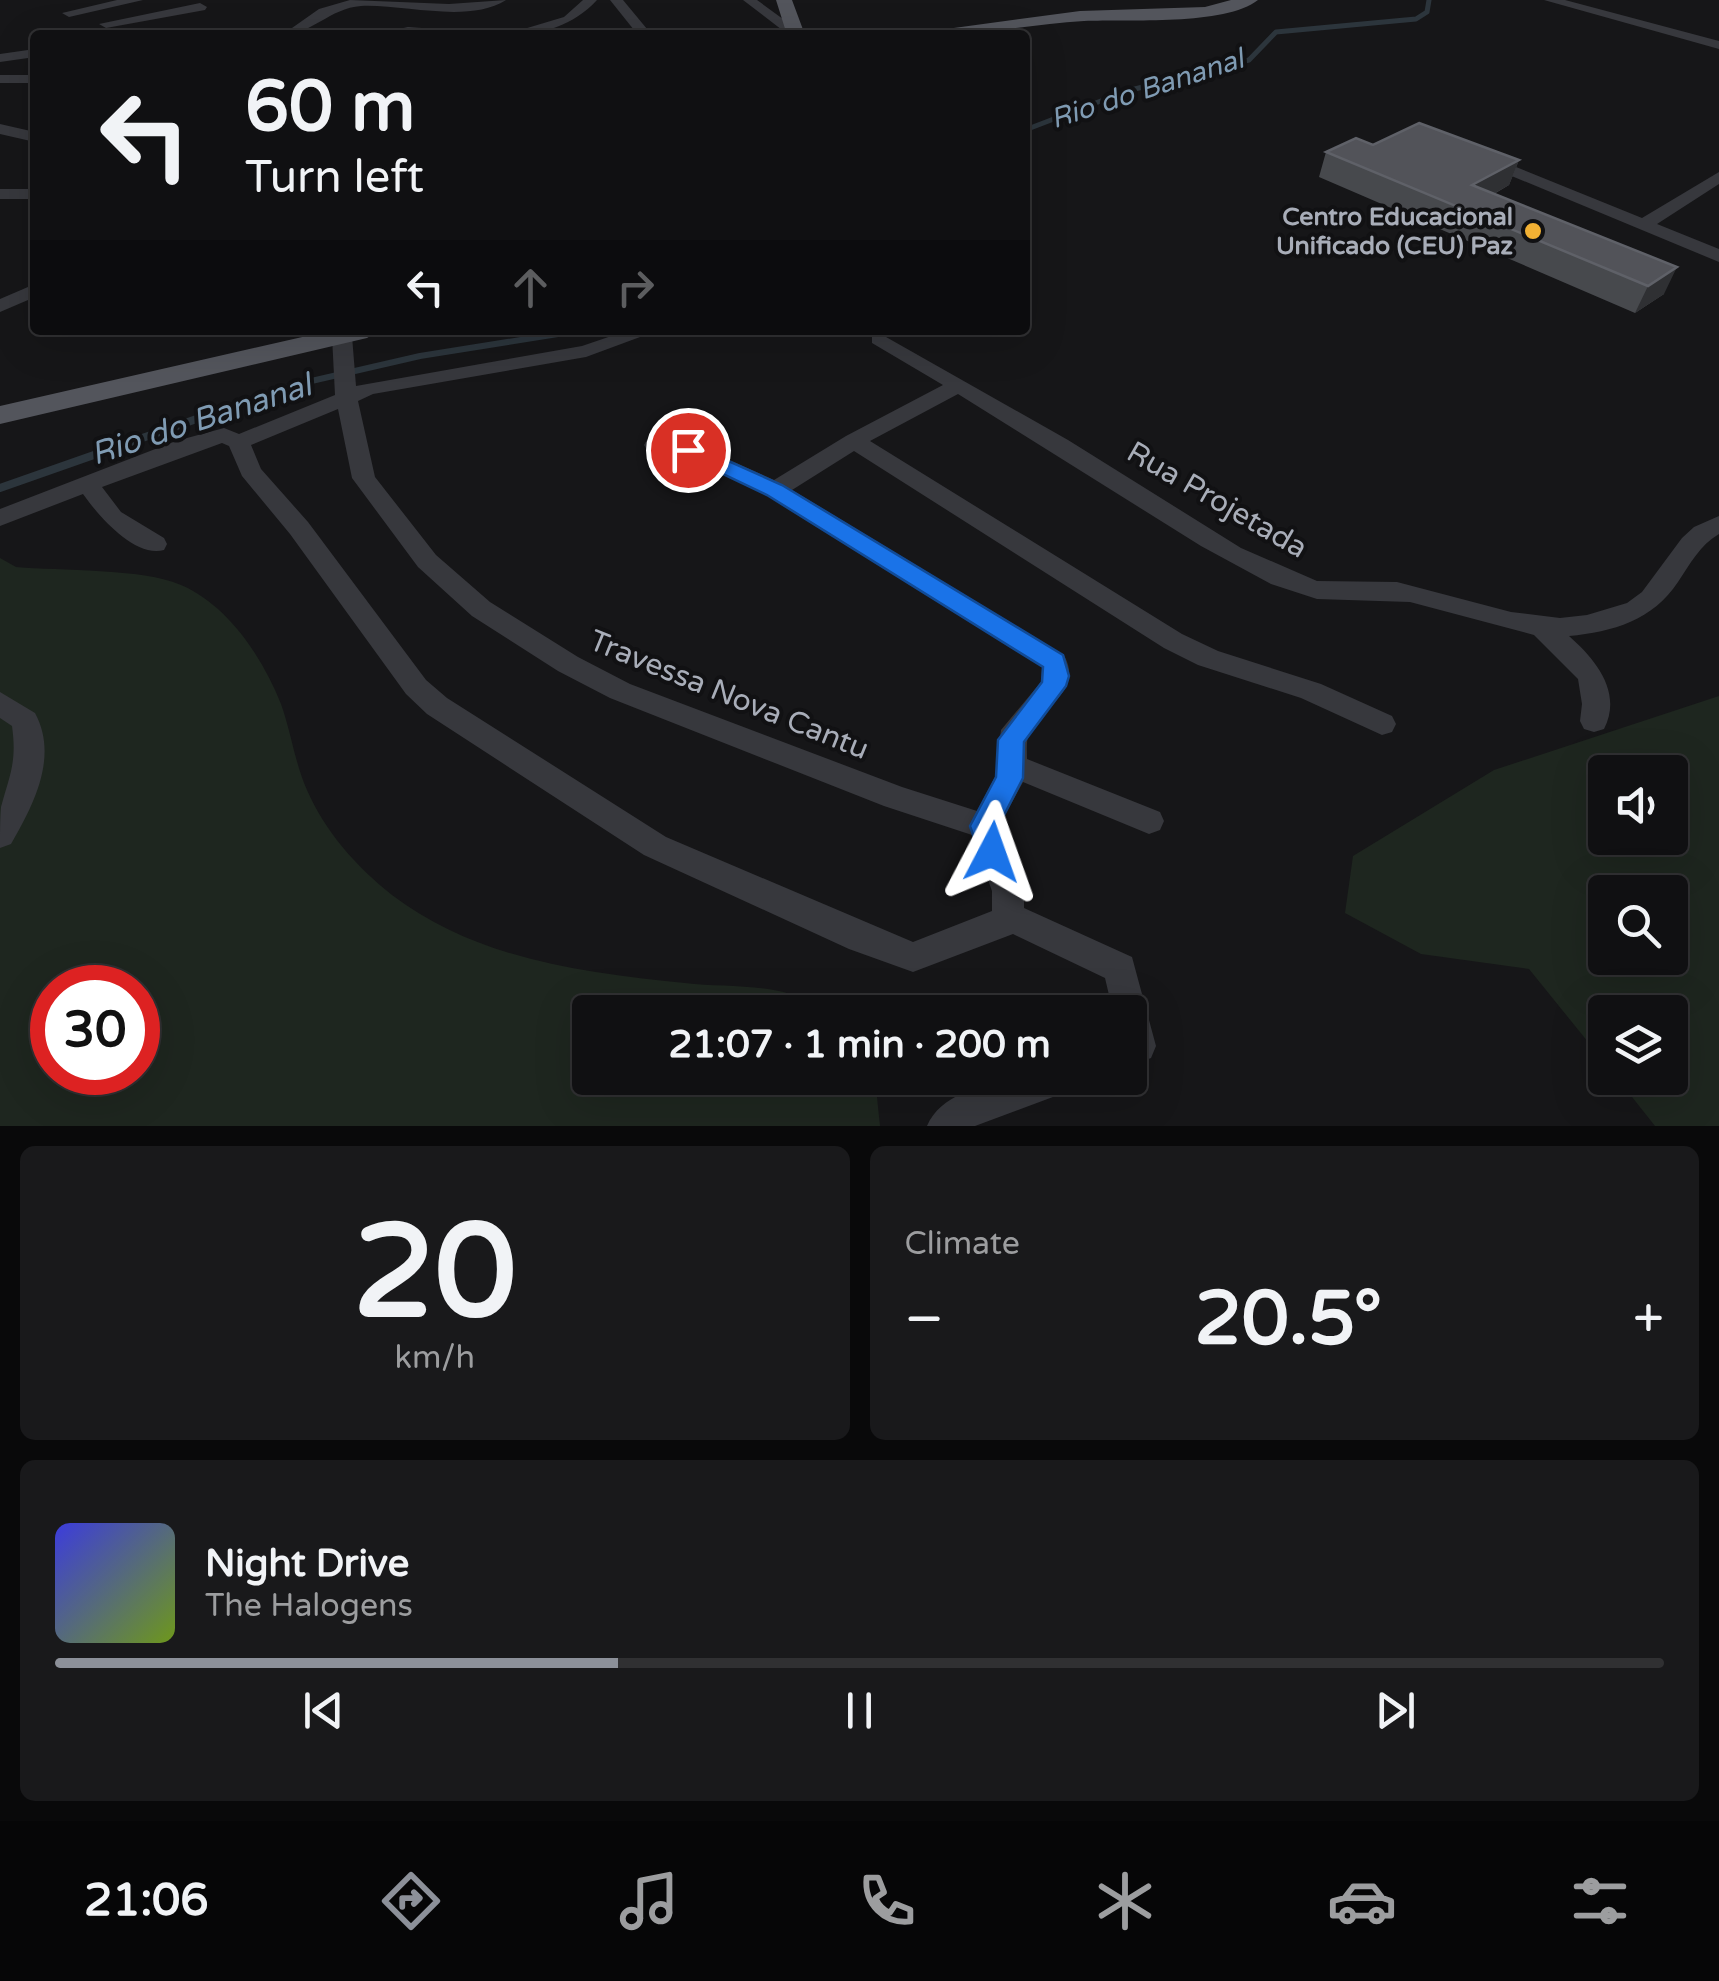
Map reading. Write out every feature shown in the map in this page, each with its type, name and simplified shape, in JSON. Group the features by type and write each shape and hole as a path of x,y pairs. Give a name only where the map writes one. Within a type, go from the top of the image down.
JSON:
{"main road":[{"path":"976,30 1080,16 1205,12 1250,0"},
{"path":"767,13 790,19"},
{"path":"0,415 262,355 304,336 348,336"}],"street":[{"path":"69,13 137,0"},
{"path":"297,30 324,12 357,1 449,8 500,0"},
{"path":"530,30 569,20 591,0"},
{"path":"616,0 642,30"},
{"path":"749,0 767,13"},
{"path":"1550,0 1719,45"},
{"path":"357,1 380,30"},
{"path":"106,24 200,6 192,15 144,30"},
{"path":"0,58 30,54"},
{"path":"3,81 30,80"},
{"path":"0,129 30,136"},
{"path":"1471,154 1719,256"},
{"path":"1642,226 1719,177"},
{"path":"0,194 30,194"},
{"path":"0,306 30,292"},
{"path":"0,518 219,436 238,442 346,389 586,350 633,335"},
{"name":"Travessa Nova Cantu","path":"348,336 346,389 364,478 427,562 505,626 620,691 894,797 984,826"},
{"name":"Rua Projetada","path":"879,339 1180,522 1283,579 1321,590 1409,593 1544,629 1602,622 1634,610 1664,587 1692,540 1719,524"},
{"path":"774,490 854,441 958,386"},
{"path":"854,441 1173,641 1208,658 1312,691 1382,724"},
{"path":"238,442 250,471 299,528 416,687 436,706 655,846 861,938 914,957 999,926 1008,916 1008,891 984,826 1010,778 1015,730 1053,686 1057,676 1054,662 774,490 682,447 655,444"},
{"path":"86,483 124,528 155,544"},
{"path":"1544,629 1590,673 1597,686 1594,721"},
{"path":"0,703 25,720 32,758 24,796 0,835"},
{"path":"1011,765 1150,822"},
{"path":"1008,916 1120,968 1126,995"},
{"path":"946,1126 958,1114 1010,1095"}],"shaded area":[{"path":"0,558 16,567 123,573 165,580 198,594 214,606 254,651 273,686 303,780 323,820 366,872 425,917 495,948 570,968 751,987 792,995 572,995 572,1095 877,1095 880,1126 0,1126"},
{"path":"1719,696 1719,1126 1655,1126 1630,1095 1688,1095 1688,995 1588,995 1588,1042 1529,969 1421,954 1345,913 1353,856 1494,770"}],"building":[{"path":"1419,123 1519,160 1472,185 1677,267 1648,286 1326,152 1356,138 1373,145"}],"waterway":[{"name":"Rio do Bananal","path":"1030,128 1127,91 1249,60 1276,32 1416,19 1427,12 1429,0"},
{"name":"Rio do Bananal","path":"198,419 294,385 420,356 552,335"},
{"name":"Rio do Bananal","path":"0,488 205,416"}],"place":[{"name":"Centro Educacional Unificado (CEU) Paz","path":"1533,231"}],"route":[{"path":"688,450 774,490 855,537 908,575 992,620 1054,662 1057,676 1053,686 1024,718 1011,740 1010,778 984,826 992,852"}]}
